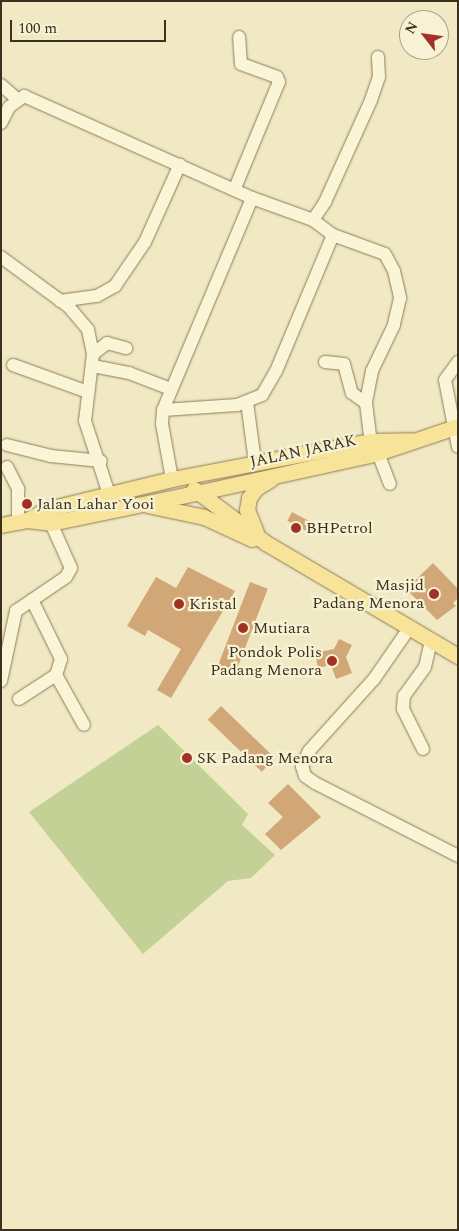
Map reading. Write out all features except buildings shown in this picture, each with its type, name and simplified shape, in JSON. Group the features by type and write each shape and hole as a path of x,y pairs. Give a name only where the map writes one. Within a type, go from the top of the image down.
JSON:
{"main road":[{"name":"JALAN JARAK","path":"253,463 374,447 410,440 455,427"},
{"name":"JALAN JARAK","path":"194,492 281,474 374,447"},
{"path":"23,521 48,509 172,479 253,463"},
{"path":"1,525 23,521 51,523 136,503 194,492 253,463"},
{"path":"258,538 247,510 249,498 256,488 281,474"},
{"path":"139,488 194,492 258,538 458,656"},
{"path":"136,503 204,518 258,538"}],"street":[{"path":"234,188 279,82 277,77 241,64 239,37"},
{"path":"312,220 325,202 371,100 379,77 378,57"},
{"path":"1,85 16,99"},
{"path":"1,124 16,99 24,96 234,188 252,198 312,220 333,235 385,254 394,271 400,298 394,325 372,371 366,403 374,447 390,484"},
{"path":"60,301 97,296 115,286 145,242 180,164"},
{"path":"172,479 162,424 164,410 171,389 252,198"},
{"path":"164,410 246,402 262,395 270,385 333,235"},
{"path":"1,257 60,301 88,330 93,360 85,421 101,461 109,494"},
{"path":"93,360 107,343 126,348"},
{"path":"93,360 171,389"},
{"path":"325,362 343,362 352,393 366,403"},
{"path":"458,362 445,380 458,447"},
{"path":"13,366 88,392"},
{"path":"246,402 253,463"},
{"path":"7,445 101,461"},
{"path":"7,467 18,489 23,521"},
{"path":"1,681 16,611 66,577 71,568 51,523"},
{"path":"19,699 56,675 61,660 32,600"},
{"path":"410,627 374,679 308,751 302,766 305,776 314,782 458,856"},
{"path":"423,749 403,709 404,696 425,667 430,640"},
{"path":"56,675 84,725"}],"green space":[{"path":"158,725 248,814 242,825 275,855 251,878 228,881 143,954 29,812"}],"place":[{"name":"Jalan Lahar Yooi","path":"27,504"},
{"name":"BHPetrol","path":"296,528"},
{"name":"Masjid Padang Menora","path":"434,594"},
{"name":"Kristal","path":"179,604"},
{"name":"Mutiara","path":"243,628"},
{"name":"Pondok Polis Padang Menora","path":"332,661"},
{"name":"SK Padang Menora","path":"187,758"}]}
